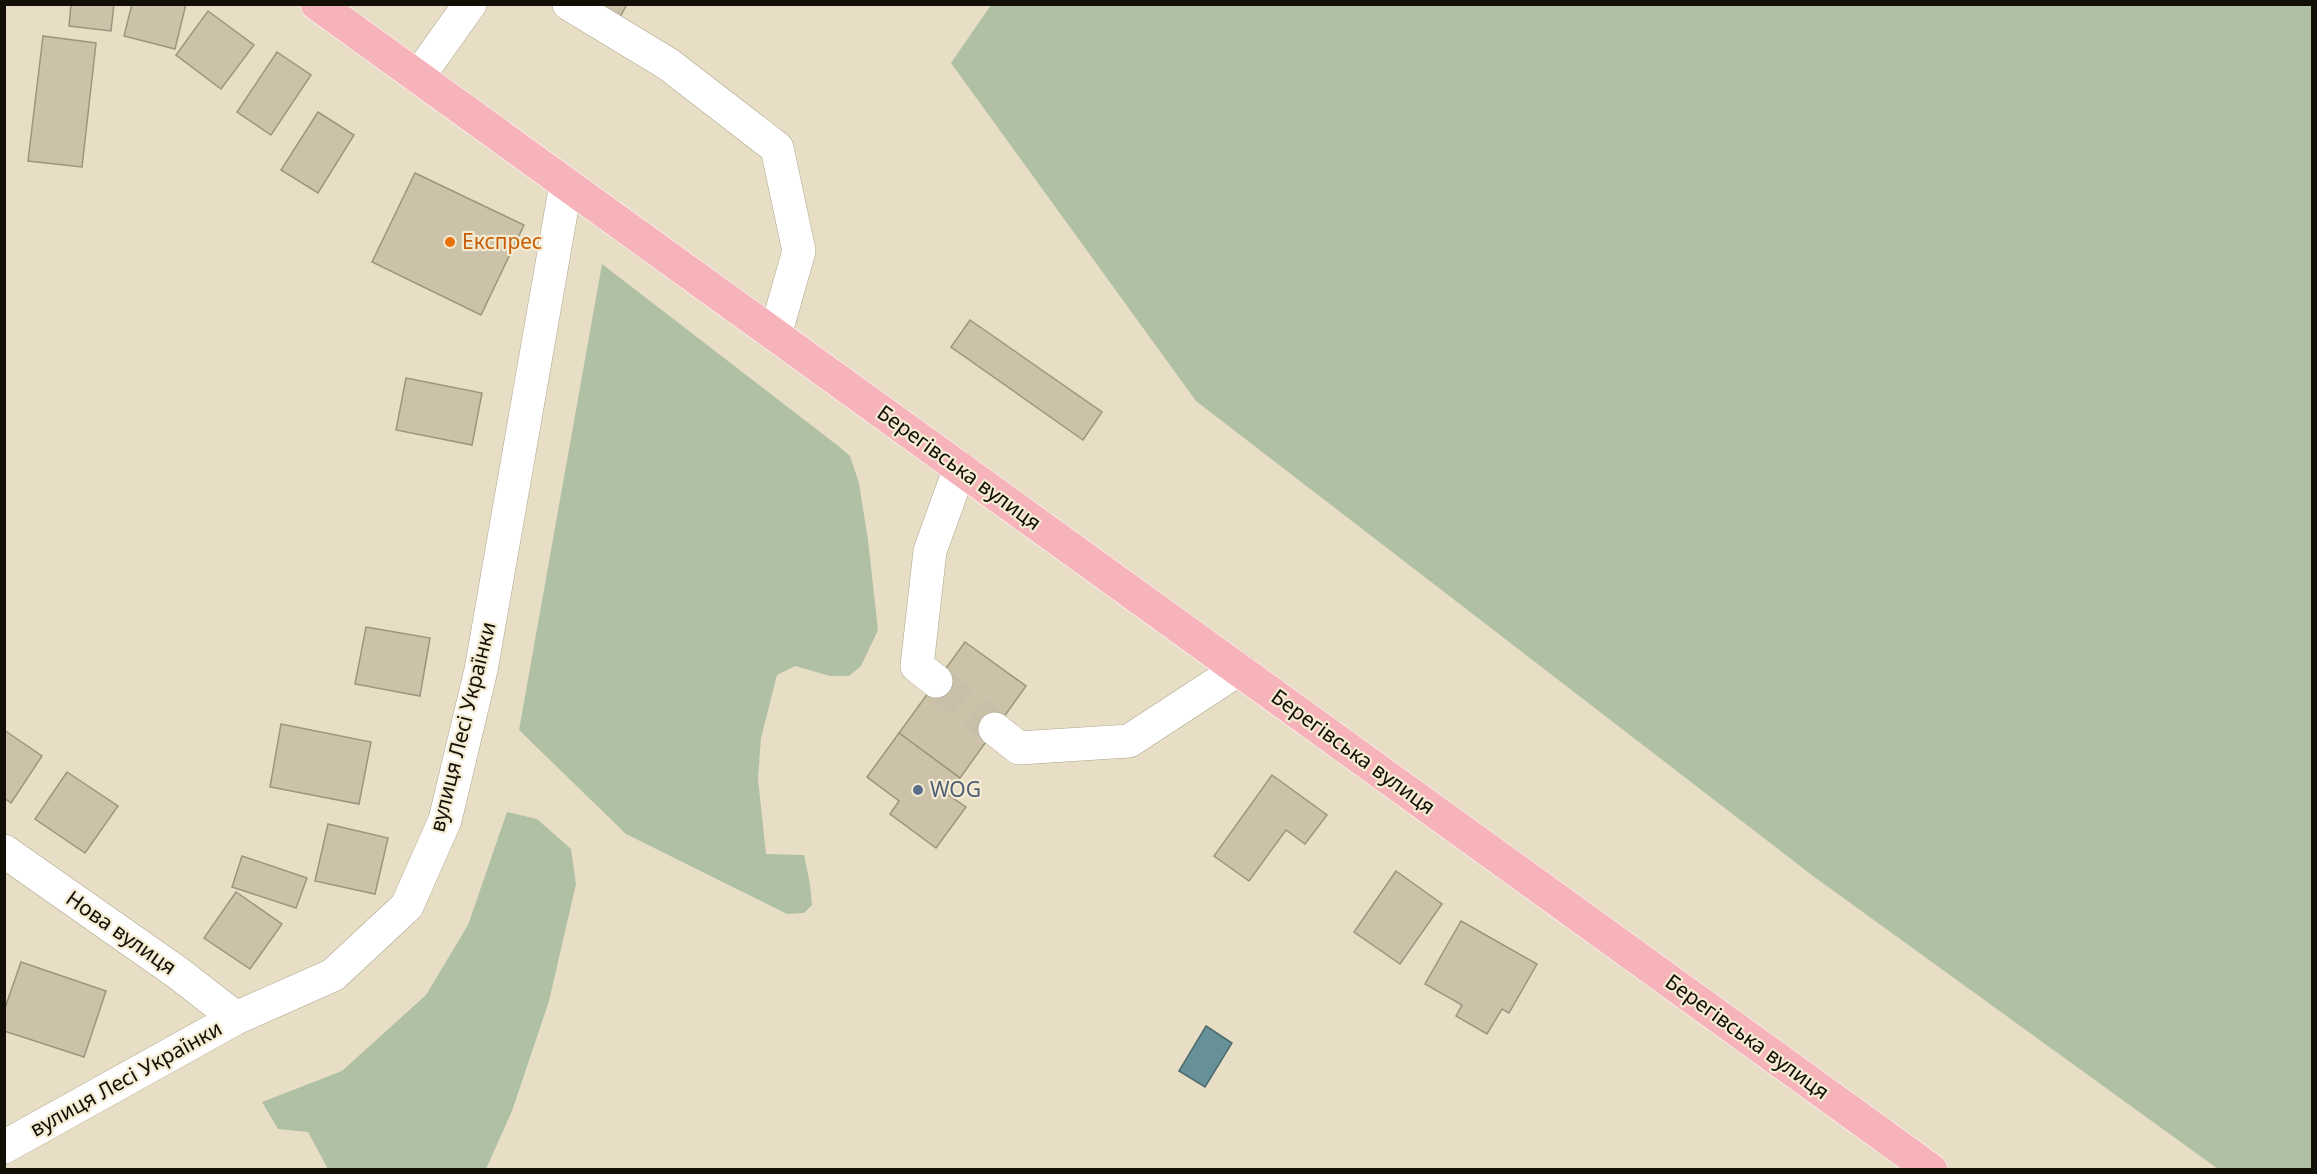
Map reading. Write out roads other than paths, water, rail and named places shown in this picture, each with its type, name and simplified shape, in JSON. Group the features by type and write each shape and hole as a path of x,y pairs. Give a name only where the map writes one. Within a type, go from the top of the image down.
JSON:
{"highway":[{"name":"Берегівська вулиця","path":"317,4 1931,1170"}],"street":[{"path":"418,77 470,4"},
{"path":"569,4 668,64 777,148 799,251 775,335"},
{"name":"вулиця Лесі Українки","path":"4,1147 236,1018 333,975 407,906 445,820 481,670 566,184"},
{"path":"936,681 917,666 930,551 960,468"},
{"path":"995,729 1019,748 1130,741 1239,669"},
{"name":"Нова вулиця","path":"4,851 178,973 236,1018"}],"water":[{"path":"1206,1026 1232,1043 1205,1087 1179,1071"}],"tunnel":[{"path":"936,681 995,729"}],"place":[{"name":"Експрес","path":"450,242"},
{"name":"WOG","path":"918,790"}]}
